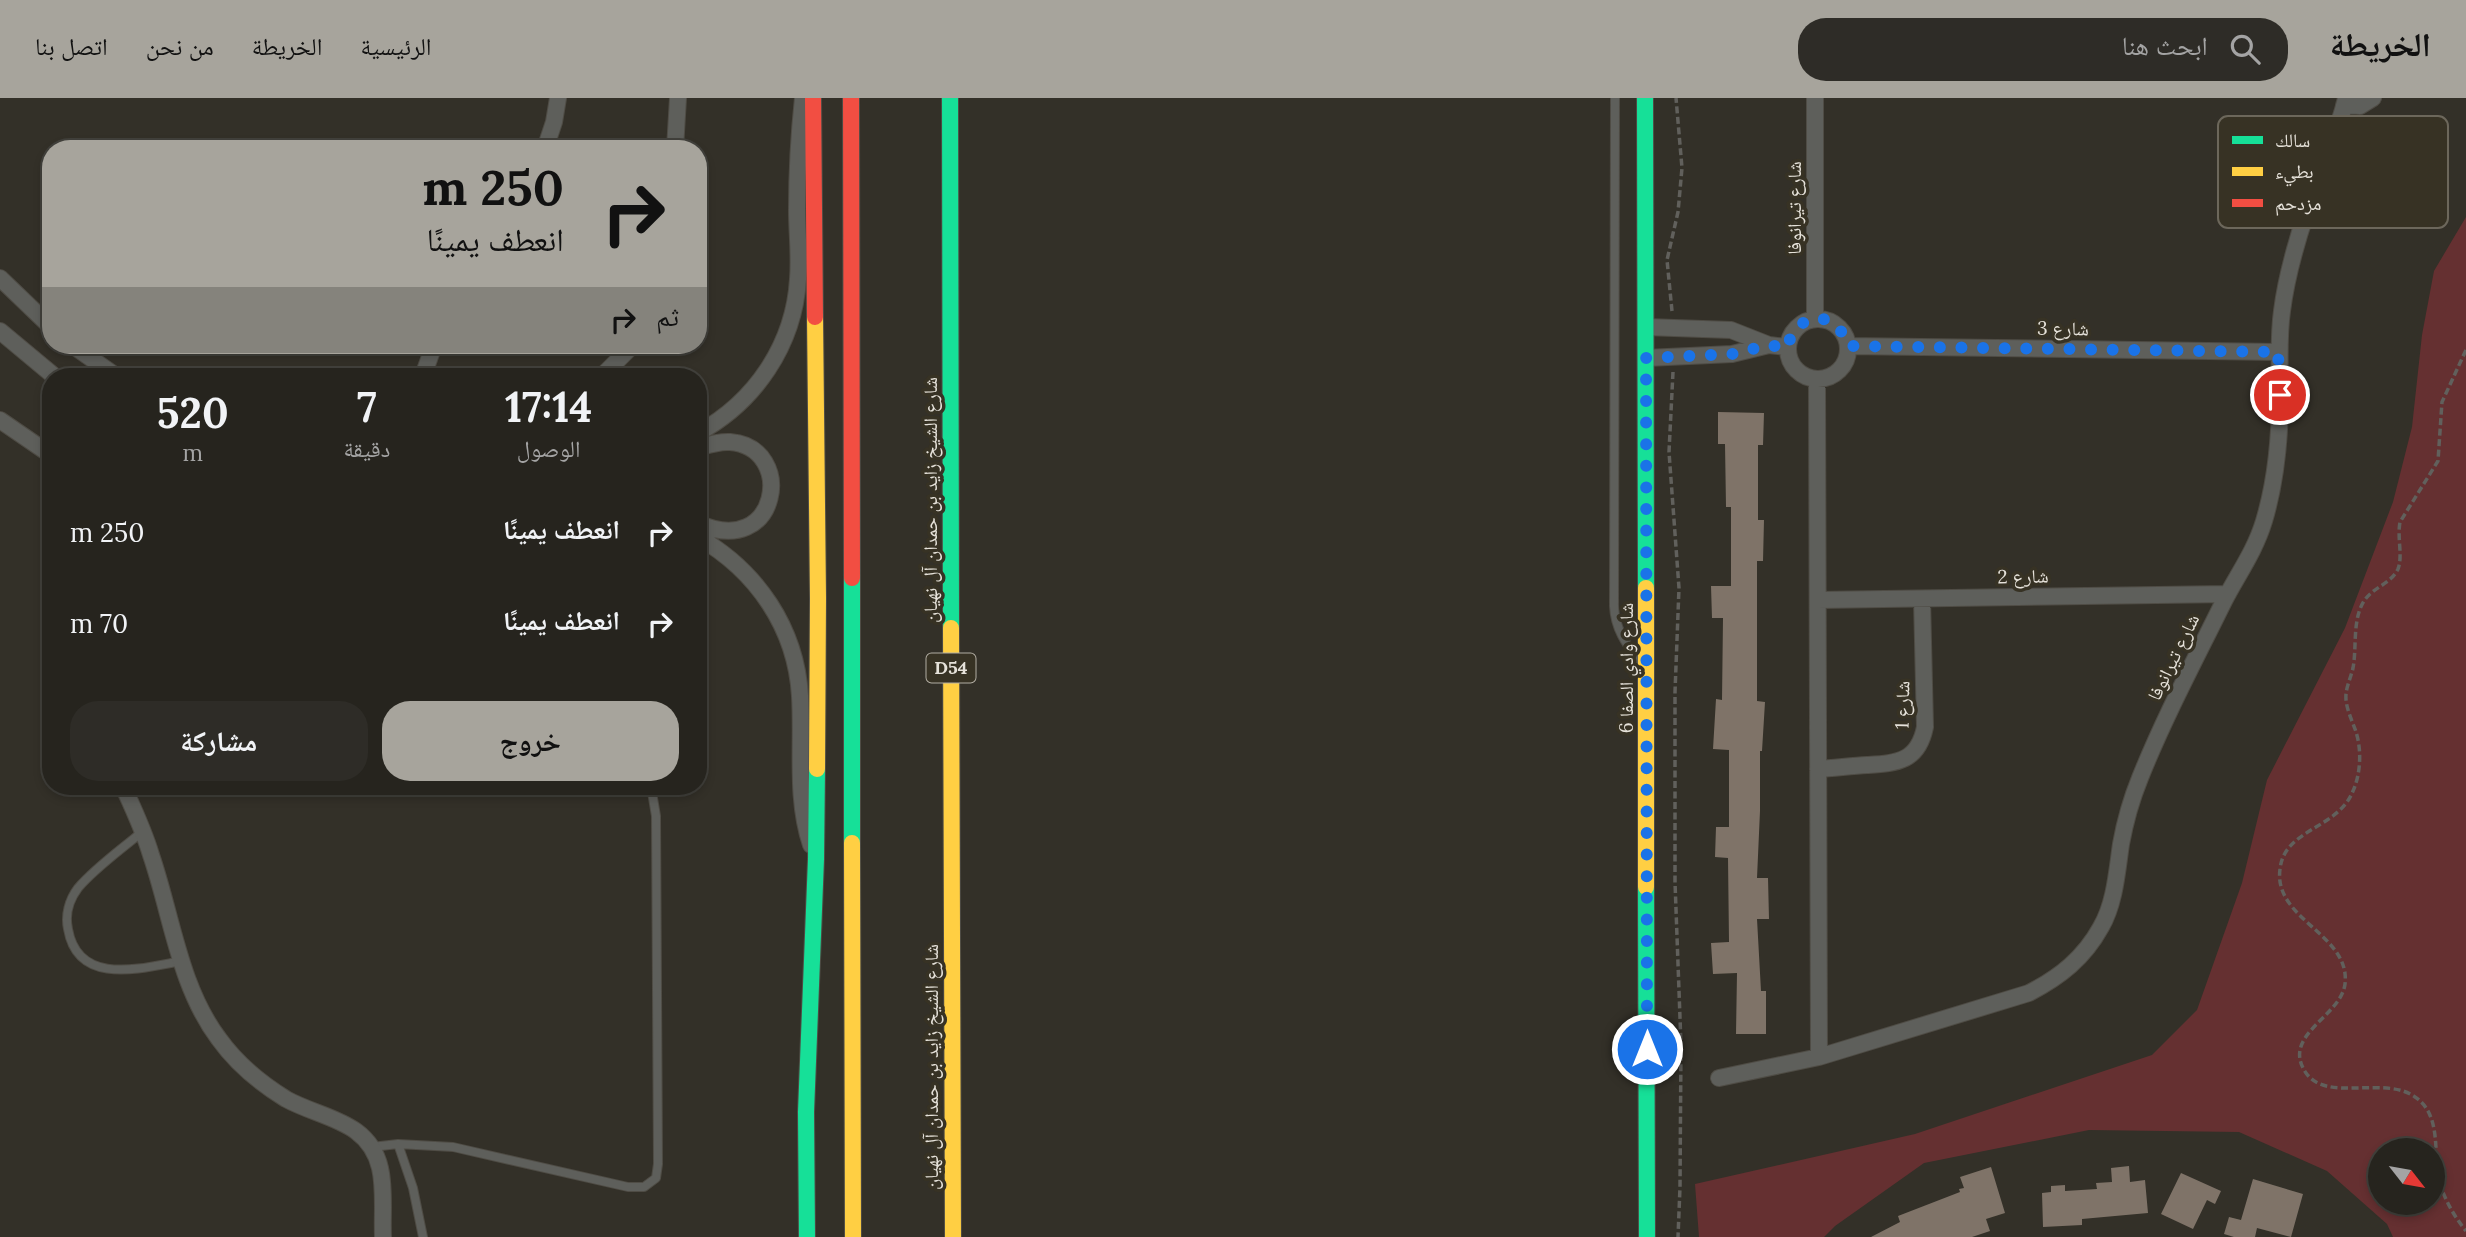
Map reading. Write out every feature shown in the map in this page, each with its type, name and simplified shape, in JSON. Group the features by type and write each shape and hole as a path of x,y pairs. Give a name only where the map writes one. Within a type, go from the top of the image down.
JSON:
{"main road":[{"path":"807,1237 806,1112 816,859 818,584 813,98"},
{"path":"852,98 853,1237"},
{"name":"شارع الشيخ زايد بن حمدان آل نهيان","path":"950,98 953,1237"},
{"name":"شارع وادي الصفا 6","path":"1645,98 1647,1237"}],"street":[{"path":"548,140 558,98"},
{"path":"676,140 678,98"},
{"path":"707,427 730,412 760,380 773,362 791,321 799,277 798,170 803,98"},
{"name":"شارع تيرانوفا","path":"1815,98 1815,318"},
{"path":"2345,102 2360,106 2372,98"},
{"name":"شارع تيرانوفا","path":"1719,1078 1819,1057 2029,993 2052,981 2073,965 2090,946 2104,923 2127,814 2151,750 2228,594 2246,566 2263,522 2279,438 2278,352 2282,311 2290,269 2303,228"},
{"path":"0,278 42,318"},
{"path":"1815,318 1837,325 1845,334 1848,346 1840,369 1829,377 1817,379 1799,373 1788,357 1787,348 1796,327 1815,318"},
{"path":"1646,327 1731,330 1763,347"},
{"path":"1680,356 1681,327"},
{"path":"0,331 44,368"},
{"name":"شارع 3","path":"1848,346 2278,352"},
{"path":"1646,358 1732,354 1763,347 1787,348"},
{"path":"85,354 105,368"},
{"path":"610,368 624,354"},
{"path":"1817,379 1819,1057"},
{"path":"0,420 42,448"},
{"path":"707,446 730,442 749,448 769,470 772,491 759,518 742,529 722,532 707,526"},
{"path":"707,543 738,564 754,581 766,595 786,633 795,663 800,695 802,804 816,859"},
{"name":"شارع 2","path":"1818,600 2228,594"},
{"name":"شارع 1","path":"1818,769 1893,763 1912,754 1918,747 1925,727 1922,599"},
{"path":"127,795 143,831 182,961 205,1018 218,1038 250,1073 289,1100 355,1128 372,1147 380,1168 383,1237"}],"lane":[{"path":"1615,98 1614,606 1615,619 1623,640 1647,672"},
{"path":"372,1147 398,1144 453,1147 628,1187 644,1187 656,1178 656,844 653,795"},
{"path":"143,831 77,889 67,911 69,934 73,945 88,962 110,970 122,971 182,961"},
{"path":"398,1144 413,1188 423,1237"}],"path":[{"path":"1676,98 1681,146 1681,190 1667,260 1669,294 1681,327"},
{"path":"2466,349 2442,402 2438,461 2400,522 2398,569 2389,581 2371,593 2360,610 2346,696 2359,748 2357,779 2353,792 2338,814 2291,844 2279,870 2284,894 2292,907 2335,951 2345,973 2341,996 2304,1038 2300,1049 2305,1072 2313,1081 2324,1086 2386,1087 2400,1090 2414,1096 2425,1106 2432,1119 2443,1193 2466,1231"},
{"path":"1678,1237 1681,1045 1675,882 1675,692 1679,588 1669,452 1670,406 1680,356"}],"shaded area":[{"path":"2466,217 2466,1237 2393,1237 2387,1224 2377,1215 2445,1215 2445,1138 2368,1138 2368,1207 2327,1171 2239,1132 2089,1130 1924,1163 1835,1226 1824,1237 1699,1237 1695,1184 1915,1134 2152,1055 2197,1010 2242,883 2267,780 2345,628 2393,502 2412,427 2422,335 2434,271"}],"building":[{"path":"1718,412 1764,413 1763,445 1758,445 1758,520 1764,520 1763,561 1757,561 1757,701 1765,702 1760,751 1757,878 1768,878 1769,919 1757,919 1761,991 1766,991 1766,1034 1736,1034 1737,973 1713,974 1711,943 1729,942 1728,858 1715,857 1716,827 1729,827 1729,750 1713,749 1716,699 1722,700 1723,618 1712,618 1711,586 1731,586 1731,507 1726,507 1725,444 1718,444"},
{"path":"2129,1166 2130,1182 2145,1180 2148,1213 2082,1219 2082,1225 2043,1227 2042,1193 2051,1192 2051,1186 2065,1185 2065,1191 2097,1189 2096,1183 2112,1182 2111,1168"},
{"path":"1991,1167 2005,1213 1986,1219 1990,1231 1972,1237 1871,1237 1900,1222 1898,1216 1960,1192 1959,1189 1964,1188 1960,1177"},
{"path":"2181,1173 2221,1191 2215,1204 2207,1200 2193,1229 2161,1214"},
{"path":"2253,1179 2303,1194 2291,1237 2257,1228 2255,1237 2224,1234 2229,1217 2241,1220"}],"traffic: fast":[{"path":"950,98 951,628"},
{"path":"1645,98 1646,588"},
{"path":"852,578 852,843"},
{"path":"807,1237 806,1112 817,769"},
{"path":"1646,887 1647,1237"}],"traffic: slow":[{"path":"815,317 817,769"},
{"path":"1646,588 1646,887"},
{"path":"951,628 953,1237"},
{"path":"852,843 853,1237"}],"traffic: jam":[{"path":"813,98 815,317"},
{"path":"851,98 852,578"}],"route":[{"path":"1647,1049 1646,358 1744,353 1769,345 1787,348 1796,327 1815,318 1837,325 1845,334 1848,346 2278,352 2280,395"}]}
